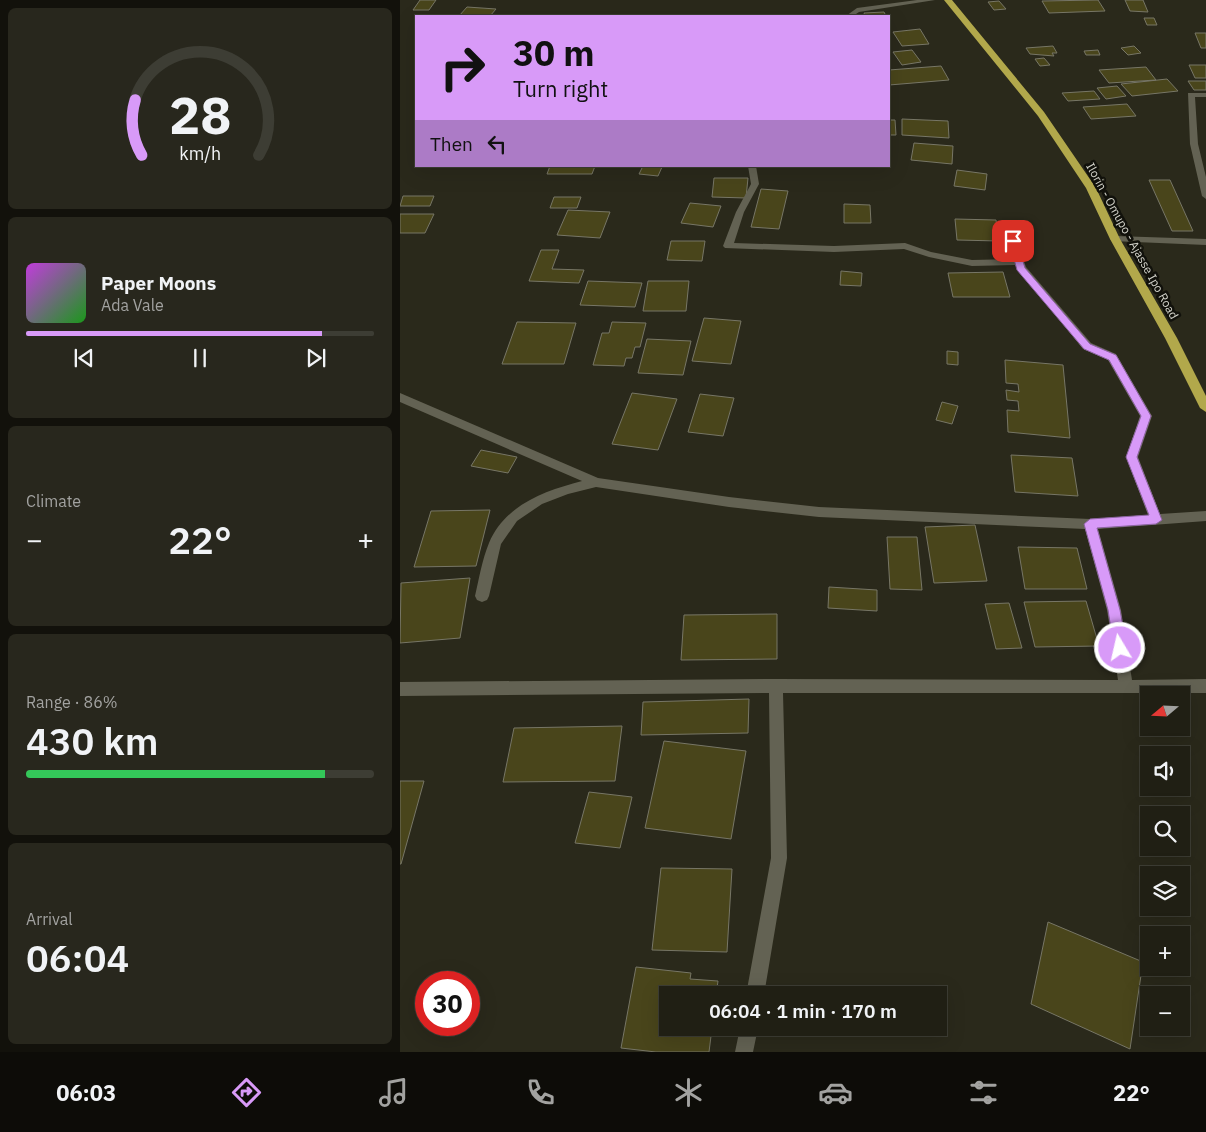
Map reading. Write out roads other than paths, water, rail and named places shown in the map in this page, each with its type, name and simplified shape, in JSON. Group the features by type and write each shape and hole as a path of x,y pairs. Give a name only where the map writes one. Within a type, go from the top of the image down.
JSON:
{"highway":[{"name":"Ilorin - Omupo - Ajasse Ipo Road","path":"948,0 1042,114 1091,188 1115,239 1171,338 1206,408"}],"street":[{"path":"850,15 857,10 932,0"},
{"path":"1206,94 1191,95 1194,144 1206,196"},
{"path":"752,167 755,184 740,212 728,246 834,248 906,246 929,254 972,263 1019,262"},
{"path":"1115,239 1206,242"},
{"path":"1013,241 1020,268 1087,346 1112,357 1146,416 1132,457 1156,520"},
{"path":"400,397 596,482 729,502 819,512 1090,524 1206,516"},
{"path":"482,596 496,542 512,518 540,498 564,489 596,482"},
{"path":"1090,524 1114,610 1126,687"},
{"path":"400,689 776,686 1206,686"},
{"path":"757,986 780,858 776,686"},
{"path":"744,1052 747,1036"}]}
